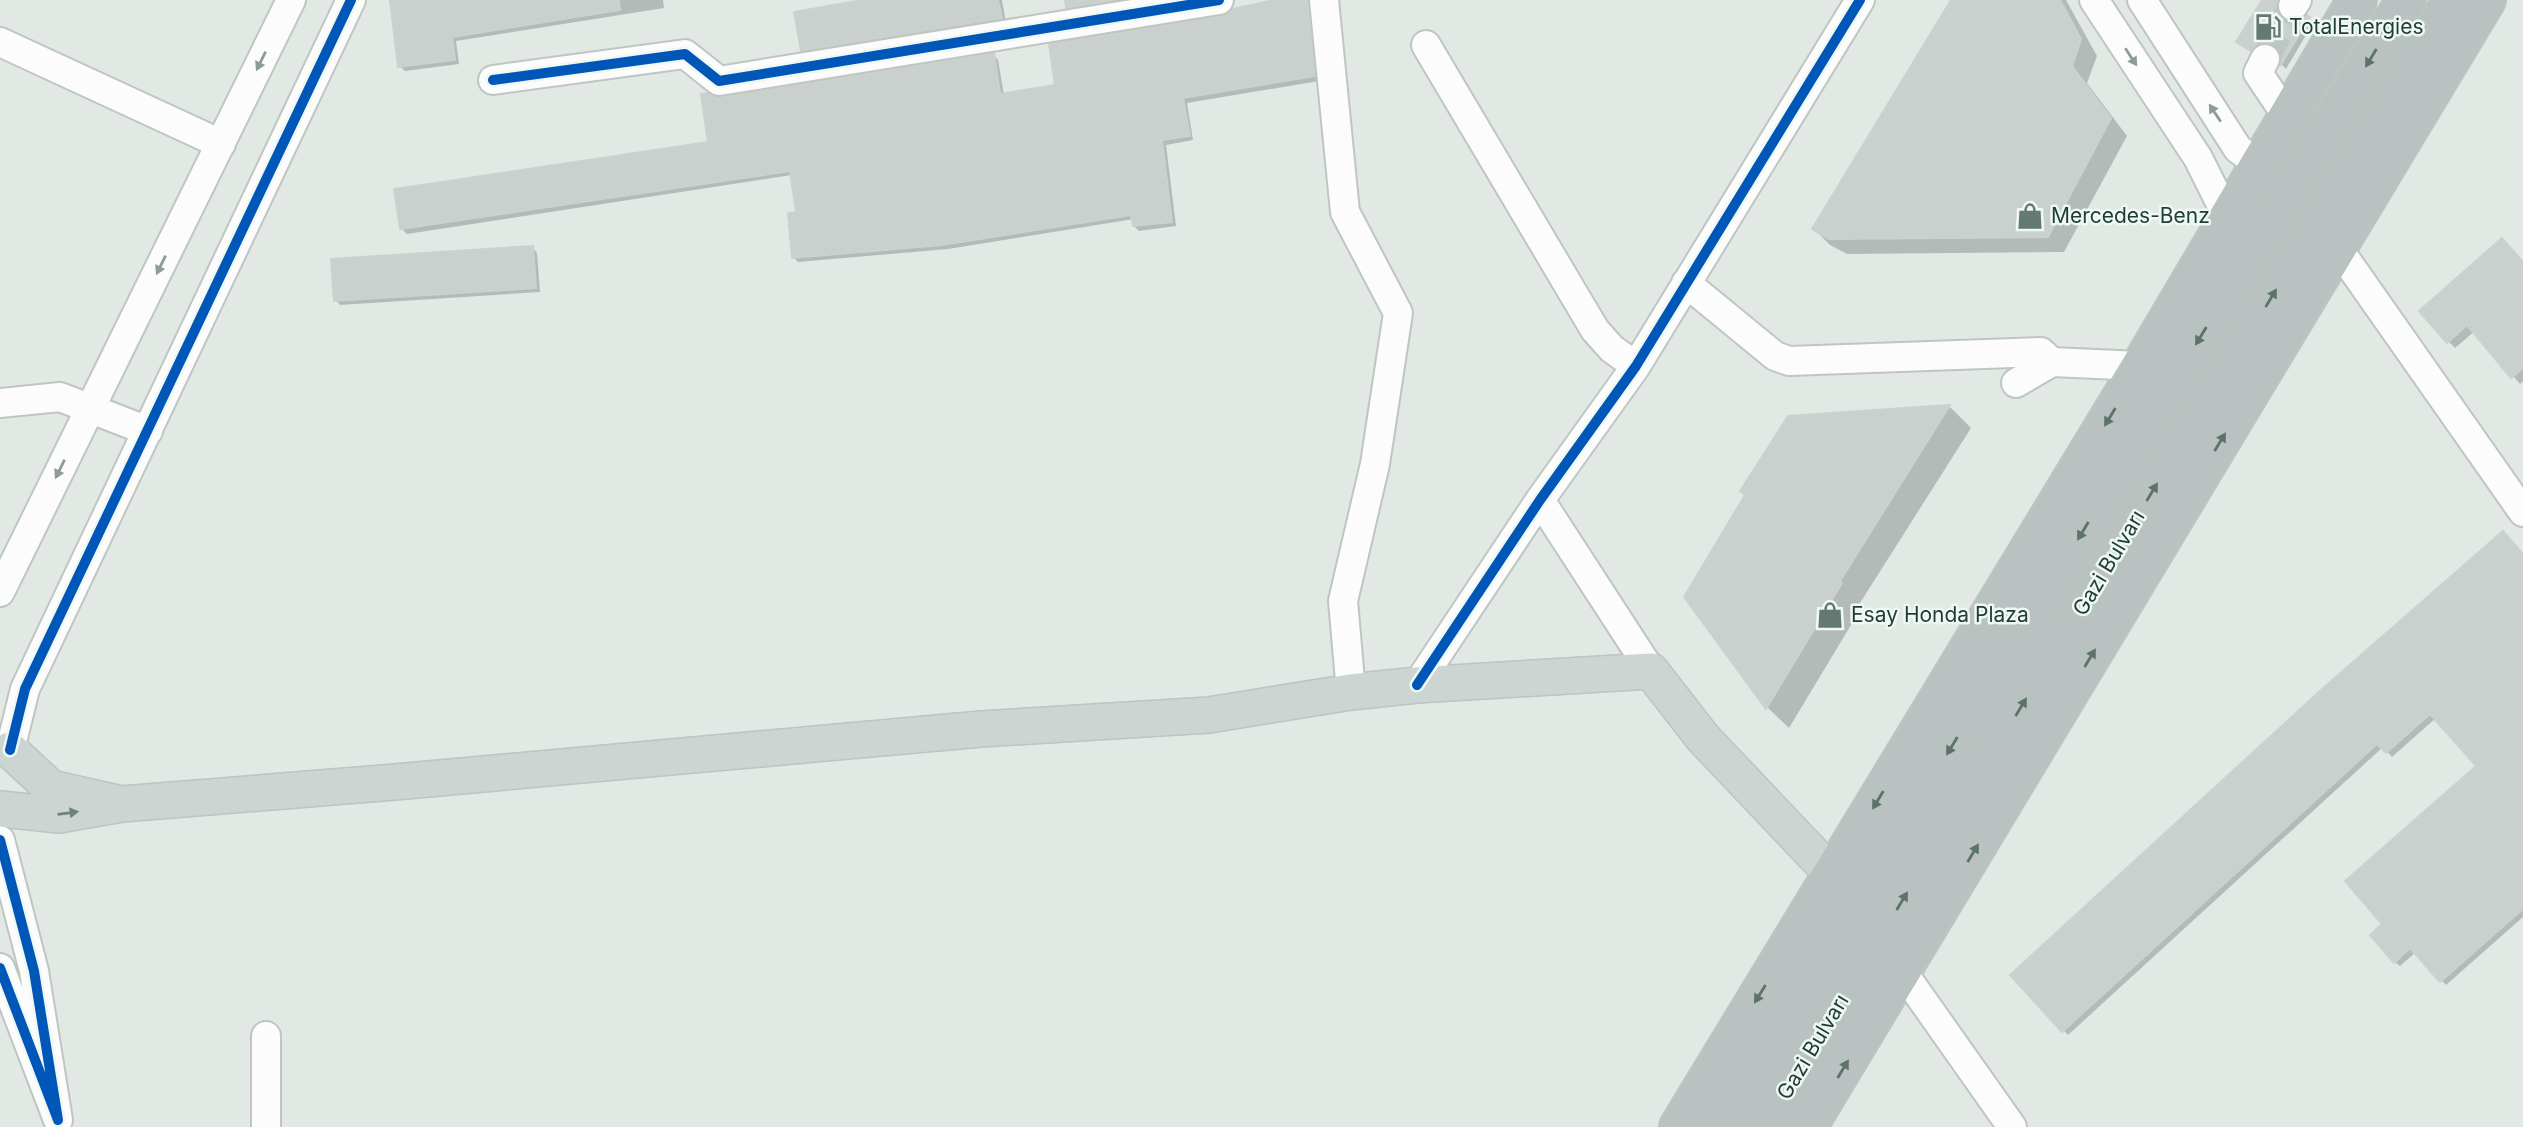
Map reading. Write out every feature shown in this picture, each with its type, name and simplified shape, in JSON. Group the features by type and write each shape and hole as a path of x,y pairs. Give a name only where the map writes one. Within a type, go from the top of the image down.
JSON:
{"highway":[{"path":"1679,1127 2141,366 2355,0"},
{"name":"Gazi Bulvarı","path":"1720,1127 2406,0"},
{"name":"Gazi Bulvarı","path":"1764,1127 1887,960 2453,0"},
{"path":"1807,1127 1887,960 2337,247 2486,0"}],"main road":[{"path":"0,809 60,815 122,804 981,729 1209,715 1352,692 1417,685 1651,671 1703,738 1833,875"},
{"path":"5,738 51,788 122,804"},
{"path":"0,796 10,771 5,738"}],"street":[{"path":"0,592 291,0"},
{"path":"5,738 25,689 351,0"},
{"path":"493,80 685,54 719,81 1219,0"},
{"path":"1324,0 1345,212 1398,313 1375,464 1343,601 1352,692"},
{"path":"1417,685 1540,500 1636,366 1860,0"},
{"path":"2094,0 2198,158 2228,218"},
{"path":"2142,0 2238,149 2259,164"},
{"path":"0,42 220,144"},
{"path":"1426,46 1595,330 1612,349 1636,366"},
{"path":"2265,59 2258,73 2287,116"},
{"path":"2337,247 2523,512"},
{"path":"1686,283 1775,356 1788,360 2041,352 2052,362"},
{"path":"2016,383 2052,362 2141,366"},
{"path":"0,403 60,397 148,431"},
{"path":"1540,500 1651,671"},
{"path":"0,840 34,971 59,1124"},
{"path":"1887,960 2012,1127"},
{"path":"0,968 59,1124"},
{"path":"266,1036 266,1127"}],"building":[{"path":"390,0 619,0 620,10 452,37 455,60 398,67"},
{"path":"862,0 998,0 1002,18 801,51 794,12"},
{"path":"1065,0 1115,0 1066,8"},
{"path":"1274,0 1308,0 1315,76 1183,98 1190,136 1162,140 1172,222 1133,226 1131,215 942,245 792,258 788,213 796,212 790,171 400,229 394,189 708,142 701,94 722,97 994,53 1000,94 1055,85 1049,44 1222,16 1233,9"},
{"path":"1951,0 2060,0 2081,39 2072,66 2111,118 2048,237 1829,239 1812,229"},
{"path":"2262,0 2278,0 2278,13 2284,20 2293,23 2301,21 2307,15 2310,17 2280,66 2281,57 2273,45 2263,43 2256,45 2251,51 2236,42"},
{"path":"2502,238 2523,262 2523,368 2511,378 2467,325 2447,343 2419,311"},
{"path":"533,246 536,288 334,301 331,259"},
{"path":"1950,405 1840,581 1842,583 1766,709 1684,597 1745,495 1740,491 1788,416"},
{"path":"2503,531 2523,554 2523,909 2440,982 2410,948 2394,963 2370,935 2382,924 2345,881 2476,766 2430,714 2386,753 2377,744 2062,1032 2010,975 2321,690"}],"tunnel":[{"path":"2265,59 2293,6"}],"cycle path":[{"path":"10,750 25,689 351,0"},
{"path":"493,80 685,54 719,81 1219,0"},
{"path":"1417,685 1540,500 1636,366 1860,0"},
{"path":"0,840 34,971 58,1120 0,968"}],"place":[{"name":"TotalEnergies","path":"2268,27"},
{"name":"Mercedes-Benz","path":"2030,216"},
{"name":"Esay Honda Plaza","path":"1830,615"}]}
